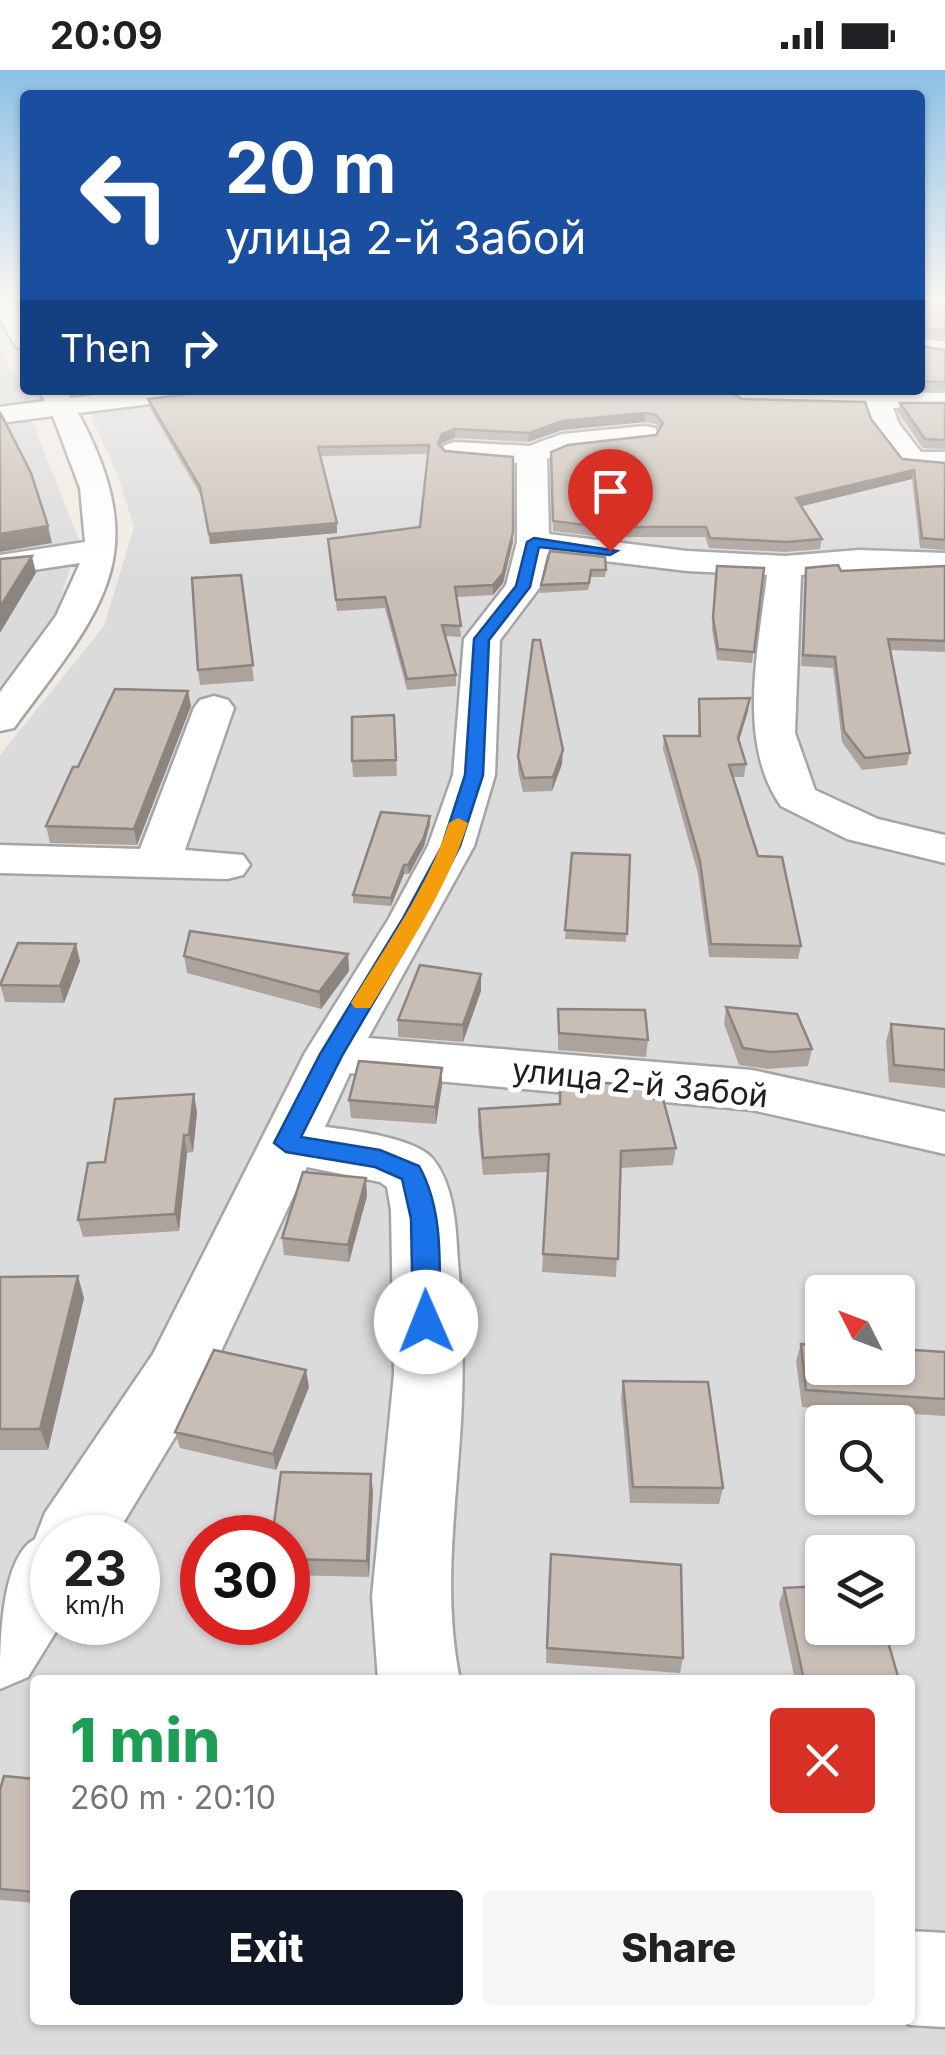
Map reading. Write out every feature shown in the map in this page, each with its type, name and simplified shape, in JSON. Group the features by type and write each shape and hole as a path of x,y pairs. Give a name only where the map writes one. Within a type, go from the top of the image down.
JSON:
{"street":[{"path":"0,415 57,398 110,395"},
{"path":"741,396 945,401"},
{"path":"0,719 57,644 101,550 102,520 90,475 57,398"},
{"path":"877,401 886,426 913,460 945,461"},
{"path":"455,451 532,454 562,442 645,434"},
{"path":"87,1515 177,1374 332,1054 451,846 474,775 482,639 523,587 534,542 532,454"},
{"path":"534,542 686,561 785,566 859,560 945,563"},
{"path":"0,565 101,550"},
{"path":"785,566 775,732 796,797 863,829 945,849"},
{"path":"157,864 214,708"},
{"path":"0,859 227,865"},
{"name":"улица 2-й Забой","path":"332,1054 752,1090 945,1133"},
{"path":"286,1143 380,1159 411,1172 420,1190 428,1391 413,1570 411,1629 417,1675"},
{"path":"0,1650 30,1603"},
{"path":"915,1978 945,1980"}],"shaded area":[{"path":"0,391 20,391 31,403 0,407"},
{"path":"925,391 945,391 945,2055 0,2055 0,755 104,626 134,527 117,473 81,395 925,395"},
{"path":"31,418 79,540 49,635 0,691 0,419"}],"building":[{"path":"181,395 735,395 742,399 865,402 871,419 902,459 945,463 945,540 922,538 914,470 796,498 822,539 787,542 710,538 706,527 603,527 553,521 551,452 568,445 656,435 663,423 656,415 562,421 529,433 455,429 442,434 438,444 445,451 513,457 513,532 503,573 493,585 455,587 461,626 442,625 456,675 407,679 385,597 336,600 328,539 420,527 429,445 318,447 337,523 209,534 200,487 148,399"},
{"path":"900,403 945,403 945,440 925,439"},
{"path":"0,412 31,473 48,526 0,534"},
{"path":"550,551 605,557 606,570 591,570 589,583 541,585"},
{"path":"32,556 0,607 0,559"},
{"path":"838,565 841,571 945,566 945,641 888,639 910,753 865,758 844,731 835,657 803,655 806,568"},
{"path":"717,566 764,568 754,652 718,649 713,618"},
{"path":"241,575 253,665 198,670 192,578"},
{"path":"533,640 540,640 563,750 553,777 524,778 518,757"},
{"path":"115,689 188,691 134,829 46,826 73,767 78,767"},
{"path":"750,698 738,738 746,764 729,765 758,856 782,857 801,946 711,944 700,861 664,736 700,736 699,699"},
{"path":"394,715 396,760 352,761 352,717"},
{"path":"381,812 430,816 424,837 408,865 404,865 391,898 353,895"},
{"path":"572,853 630,855 627,934 565,930"},
{"path":"190,931 348,954 319,992 184,956"},
{"path":"18,943 76,944 60,986 0,985"},
{"path":"420,965 481,974 463,1025 398,1020"},
{"path":"726,1007 797,1014 812,1049 771,1052 743,1048"},
{"path":"558,1009 645,1010 648,1040 559,1033"},
{"path":"891,1024 945,1029 945,1070 894,1065"},
{"path":"359,1061 442,1068 435,1107 349,1100"},
{"path":"560,1079 652,1087 654,1099 663,1099 676,1148 621,1151 618,1259 543,1254 549,1154 483,1158 479,1109 560,1104"},
{"path":"194,1094 189,1135 184,1135 175,1214 78,1220 88,1163 105,1162 115,1099"},
{"path":"303,1172 366,1178 348,1245 282,1238"},
{"path":"78,1276 40,1429 0,1429 0,1277"},
{"path":"801,1344 805,1344 805,1381"},
{"path":"214,1350 306,1370 273,1454 175,1432"},
{"path":"915,1350 945,1352 945,1399 806,1390 805,1385 915,1385"},
{"path":"623,1381 708,1382 723,1488 633,1487"},
{"path":"281,1472 371,1474 367,1561 310,1560 310,1515 275,1515"},
{"path":"551,1554 681,1565 683,1658 547,1648"},
{"path":"805,1587 805,1645 889,1645 898,1675 803,1675 784,1588"},
{"path":"4,1776 30,1779 30,1892 0,1889 0,1790"}],"slow traffic":[{"path":"362,1003 412,920 451,846 458,823"}],"route":[{"path":"426,1322 424,1219 420,1190 411,1172 380,1159 286,1143 332,1054 451,846 474,775 482,639 523,587 534,542 610,551"}]}
